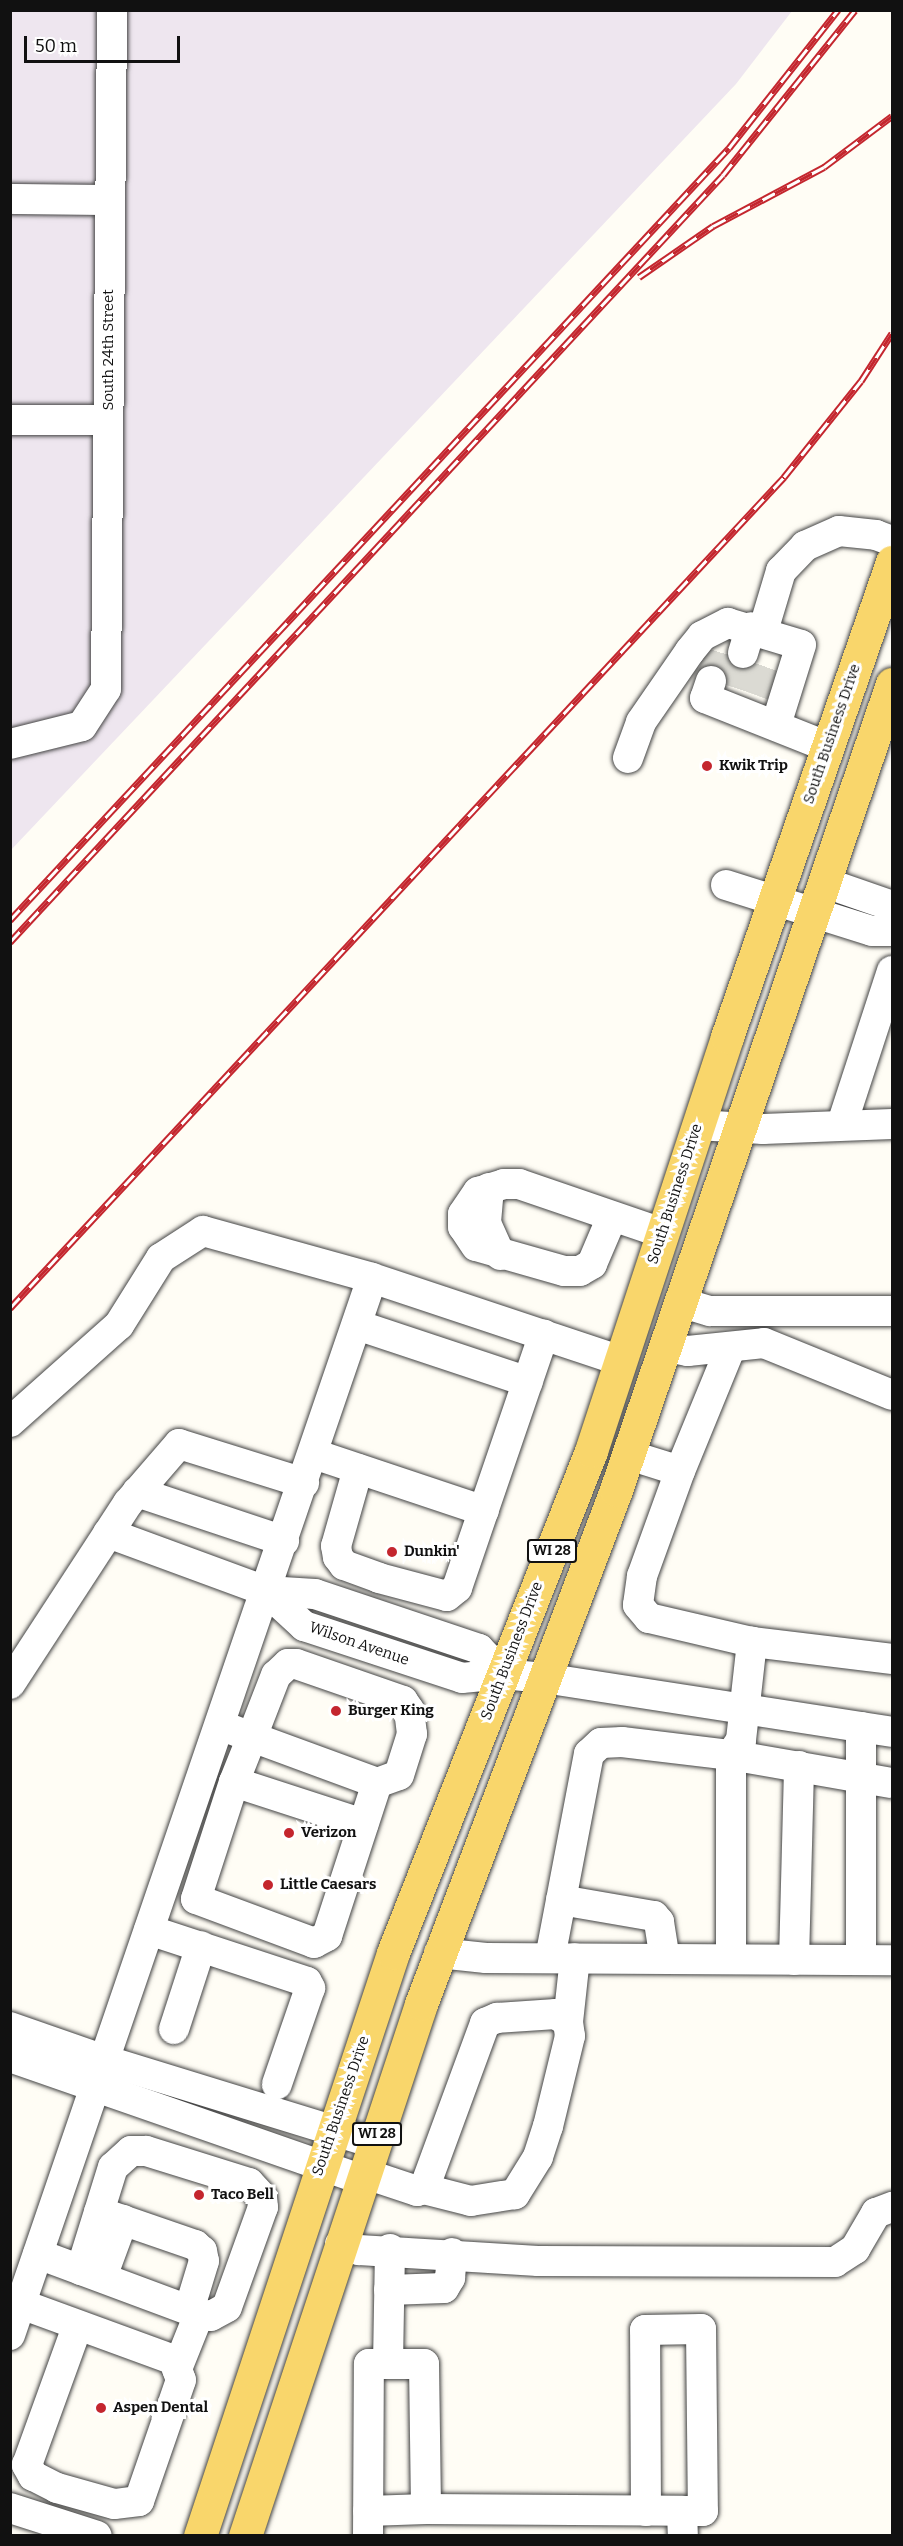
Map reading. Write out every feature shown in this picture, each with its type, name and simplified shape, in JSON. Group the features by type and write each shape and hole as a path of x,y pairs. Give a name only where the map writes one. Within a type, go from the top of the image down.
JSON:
{"main road":[{"name":"South Business Drive","path":"200,2535 393,1953 591,1451 698,1125 892,562"},
{"name":"WI 28","path":"245,2535 362,2176 439,1953 629,1455 683,1303 892,684"}],"street":[{"name":"South 24th Street","path":"10,744 82,726 106,689 112,10"},
{"path":"10,199 110,200"},
{"path":"10,420 108,420"},
{"path":"751,640 781,571 805,546 839,531 892,541"},
{"path":"628,758 641,722 702,636 801,645 737,701"},
{"path":"671,680 737,701 828,747"},
{"path":"726,885 775,900 821,898 892,906"},
{"path":"821,898 876,932 892,931"},
{"path":"842,1124 892,971"},
{"path":"698,1125 742,1128 892,1124"},
{"path":"612,1217 592,1264 580,1271 564,1271 501,1255 476,1246 463,1227 463,1214 469,1200 489,1188 519,1184 662,1233"},
{"path":"10,1422 119,1325 161,1258 203,1231 372,1278 621,1361"},
{"path":"10,2335 314,1454 372,1278"},
{"path":"683,1303 710,1311 892,1311"},
{"path":"357,1324 528,1382"},
{"path":"357,1469 336,1546 344,1565 436,1595 447,1596 457,1588 544,1334"},
{"path":"667,1347 688,1351 730,1349 764,1343 892,1395"},
{"path":"730,1349 680,1471 642,1576 638,1605 649,1618 752,1642 892,1659"},
{"path":"10,1684 108,1533 137,1492 179,1444 304,1483"},
{"path":"314,1454 484,1511"},
{"path":"629,1455 680,1471"},
{"path":"137,1492 284,1541"},
{"path":"108,1533 266,1591"},
{"name":"Wilson Avenue","path":"266,1591 304,1626 462,1678 503,1674 544,1678 892,1732"},
{"path":"731,1959 731,1755 741,1740 752,1642"},
{"path":"196,1899 234,1782 252,1737 276,1675 288,1664 296,1664 403,1701 410,1710 412,1734 399,1775 377,1783 252,1737 220,1725"},
{"path":"861,1727 861,1960"},
{"path":"10,2027 100,2073 321,2165 417,2191 424,2189 471,2201 515,2194 538,2157 570,2036 563,1958 561,1900 589,1754 601,1743 621,1742 731,1755 892,1783"},
{"path":"795,1960 799,1766"},
{"path":"234,1782 363,1824"},
{"path":"164,1888 314,1943 322,1941 377,1783"},
{"path":"561,1900 654,1916 659,1922 665,1959"},
{"path":"150,1929 299,1977 310,1988 277,2084"},
{"path":"174,2029 201,1946"},
{"path":"439,1953 563,1958 892,1960"},
{"path":"424,2189 485,2023 497,2018 556,2014 568,2022"},
{"path":"10,2057 100,2073 333,2130 374,2143"},
{"path":"38,2254 210,2316 227,2307 263,2207 258,2188 146,2151 130,2151 113,2167 111,2216 91,2273"},
{"path":"340,2244 358,2250 390,2249 538,2260 835,2262 855,2249 876,2213 892,2207"},
{"path":"111,2216 195,2244 202,2251 204,2260 194,2312 177,2369"},
{"path":"387,2364 390,2249"},
{"path":"389,2290 444,2288 450,2278 452,2253"},
{"path":"21,2304 77,2327 174,2360 181,2380 139,2501 114,2504 57,2488 33,2476 27,2465 77,2327"},
{"path":"426,2510 424,2364 369,2364 368,2523 426,2510 646,2511 683,2523 703,2511 701,2329 645,2330 646,2511"},
{"path":"10,2508 97,2535"}],"shaded area":[{"path":"11,11 792,11 736,84 11,850"}],"tunnel":[{"path":"711,681 722,646"},
{"path":"732,687 743,653"},
{"path":"758,696 771,661"}],"railway":[{"path":"10,920 729,148 838,10"},
{"path":"10,942 723,175 855,10"},
{"path":"639,277 713,226 824,167 892,116"},
{"path":"10,1308 784,477 861,381 892,333"}],"place":[{"name":"Kwik Trip","path":"707,766"},
{"name":"Dunkin'","path":"392,1552"},
{"name":"Burger King","path":"336,1711"},
{"name":"Verizon","path":"289,1833"},
{"name":"Little Caesars","path":"268,1885"},
{"name":"Taco Bell","path":"199,2195"},
{"name":"Aspen Dental","path":"101,2408"}]}
